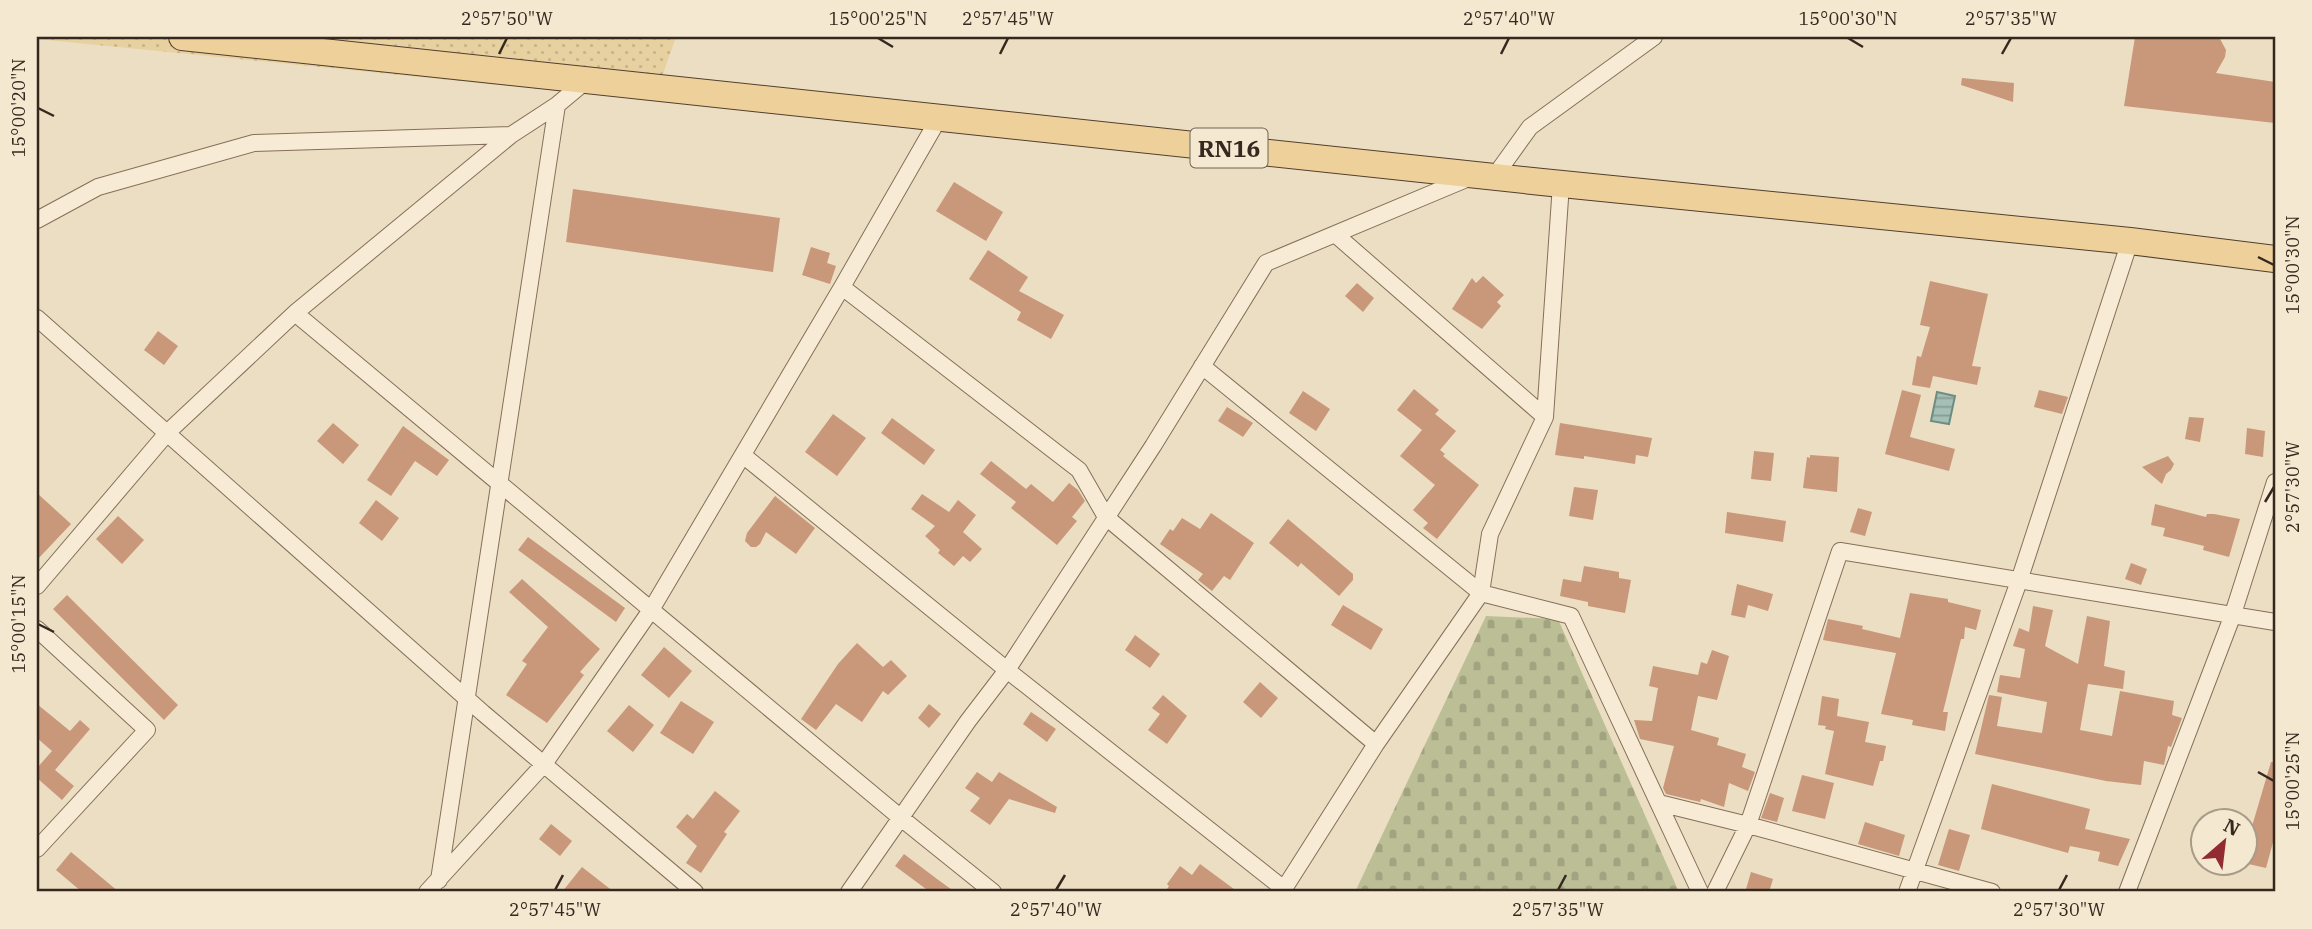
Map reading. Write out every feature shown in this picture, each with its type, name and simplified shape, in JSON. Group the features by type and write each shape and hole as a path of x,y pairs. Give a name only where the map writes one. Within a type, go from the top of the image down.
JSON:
{"main road":[{"name":"RN16","path":"182,37 1561,184 2130,241 2275,259"}],"street":[{"path":"849,892 1007,670 1107,517 1266,263 1485,176 1530,127 1654,37"},
{"path":"37,586 168,432 295,313 511,135 557,106 587,80"},
{"path":"439,880 557,106"},
{"path":"427,892 544,764 651,610 744,456 939,117"},
{"path":"37,220 98,187 254,143 511,135"},
{"path":"744,456 1283,891 1376,744 1481,593 1490,534 1545,417 1561,184"},
{"path":"1335,234 1545,417"},
{"path":"1907,892 2019,581 2130,241"},
{"path":"842,287 1079,470 1107,517 1376,744"},
{"path":"295,313 993,892"},
{"path":"37,318 467,698 695,892"},
{"path":"1202,366 1481,593 1571,616 1700,892"},
{"path":"2126,892 2232,617 2275,482"},
{"path":"1715,892 1748,825 1840,551 2275,622"},
{"path":"37,629 147,730 37,849"},
{"path":"1659,803 1992,892"}],"sand":[{"path":"37,37 676,37 652,100"}],"green space":[{"path":"1486,616 1558,619 1679,892 1355,892"}],"water":[{"path":"1937,392 1955,396 1949,424 1931,421"}],"building":[{"path":"2135,37 2219,37 2226,50 2216,73 2275,82 2275,123 2124,106"},
{"path":"1962,78 2014,83 2013,102 1961,85"},
{"path":"954,182 1003,212 986,241 936,211"},
{"path":"573,189 780,218 773,272 566,242"},
{"path":"811,247 830,253 827,263 836,266 830,284 802,275"},
{"path":"988,250 1028,277 1019,291 1064,315 1051,339 1017,320 1021,312 969,279"},
{"path":"1483,276 1504,295 1497,302 1501,306 1482,329 1452,309 1472,278 1476,283"},
{"path":"1930,281 1988,294 1972,366 1981,367 1977,385 1933,376 1930,388 1912,385 1917,356 1921,357 1930,327 1920,325"},
{"path":"1357,283 1374,298 1363,312 1345,296"},
{"path":"158,331 178,346 164,365 144,350"},
{"path":"1414,389 1439,410 1435,414 1456,431 1440,450 1445,454 1443,456 1479,485 1437,539 1423,528 1428,523 1413,510 1435,485 1400,456 1422,430 1397,410"},
{"path":"1902,390 1921,395 1910,437 1955,449 1949,471 1885,454"},
{"path":"2039,390 2068,397 2062,414 2034,407"},
{"path":"1303,391 1330,409 1316,431 1289,413"},
{"path":"1227,407 1253,423 1243,437 1218,421"},
{"path":"833,414 866,438 837,476 805,452"},
{"path":"2189,417 2204,418 2200,442 2185,439"},
{"path":"892,418 935,450 924,465 881,433"},
{"path":"333,423 359,445 343,464 317,441"},
{"path":"1560,423 1652,438 1648,457 1636,455 1635,464 1584,456 1584,459 1555,455"},
{"path":"403,426 449,460 437,476 415,461 391,496 367,480"},
{"path":"2247,428 2265,431 2263,457 2245,454"},
{"path":"1754,451 1774,453 1771,481 1751,479"},
{"path":"1810,455 1839,457 1837,492 1803,488 1807,457 1810,458"},
{"path":"2168,456 2174,464 2162,484 2142,467"},
{"path":"991,461 1026,489 1031,484 1053,502 1069,483 1078,490 1085,501 1072,517 1077,521 1057,545 1011,508 1016,502 980,474"},
{"path":"1574,487 1598,490 1593,520 1569,516"},
{"path":"37,493 71,524 37,560"},
{"path":"922,494 949,512 958,500 976,515 963,532 982,549 970,562 963,556 954,566 938,553 940,550 925,536 935,526 911,509"},
{"path":"775,496 815,528 796,554 766,532 756,547 751,547 745,541 747,533"},
{"path":"376,500 399,518 382,541 359,523"},
{"path":"2155,504 2206,517 2207,514 2214,514 2240,519 2229,557 2203,550 2204,546 2163,536 2165,528 2151,525"},
{"path":"1858,508 1872,512 1865,536 1850,532"},
{"path":"1727,512 1786,521 1783,542 1725,533"},
{"path":"1211,513 1254,543 1230,580 1224,576 1212,591 1198,580 1203,574 1160,544 1182,518 1200,529"},
{"path":"118,516 144,540 122,564 96,539"},
{"path":"1288,519 1353,574 1353,580 1339,596 1301,563 1298,567 1269,543"},
{"path":"528,537 625,608 616,622 518,550"},
{"path":"2131,563 2147,569 2141,585 2125,579"},
{"path":"1584,566 1619,572 1619,578 1631,580 1625,613 1588,606 1588,602 1560,596 1563,579 1581,582"},
{"path":"522,579 600,649 580,672 584,675 547,723 506,695 527,664 522,661 548,627 509,592"},
{"path":"1737,584 1773,594 1768,611 1748,605 1745,618 1731,615"},
{"path":"1910,593 1948,599 1948,602 1981,610 1976,630 1965,627 1964,639 1961,639 1943,712 1948,712 1945,731 1912,725 1913,720 1881,714 1896,653 1823,640 1828,619 1863,626 1862,629 1900,638"},
{"path":"67,595 178,705 164,720 53,609"},
{"path":"1343,605 1383,629 1371,650 1331,625"},
{"path":"2033,606 2053,610 2045,646 2078,664 2087,616 2110,621 2104,666 2125,671 2123,689 2088,684 2080,730 2112,736 2120,691 2174,701 2172,715 2182,718 2171,747 2168,746 2164,765 2144,761 2141,785 2106,781 1975,754 1989,695 2002,697 1997,726 2042,733 2047,702 1997,692 2000,675 2020,678 2025,649 2013,646 2019,628 2029,632"},
{"path":"1135,635 1160,654 1150,668 1125,650"},
{"path":"857,643 883,667 891,660 907,676 888,695 883,691 862,722 836,704 816,730 801,719 838,664"},
{"path":"664,647 692,671 669,698 641,675"},
{"path":"1712,650 1729,656 1717,700 1698,696 1691,730 1719,738 1717,745 1746,754 1742,767 1755,772 1748,791 1729,783 1724,807 1701,799 1700,802 1666,794 1663,788 1674,746 1640,739 1634,720 1652,721 1658,688 1649,686 1653,666 1698,675 1701,662 1707,664"},
{"path":"1260,682 1278,698 1261,718 1243,702"},
{"path":"1163,695 1187,716 1167,744 1148,730 1160,714 1152,708"},
{"path":"1822,696 1839,699 1837,716 1869,722 1865,742 1886,746 1873,786 1825,774 1834,731 1818,725"},
{"path":"681,701 714,722 693,754 660,733"},
{"path":"37,704 70,731 80,720 90,729 55,770 74,786 62,800 37,778 37,768 52,751 37,738"},
{"path":"929,704 941,714 929,728 918,718"},
{"path":"629,705 654,725 633,752 607,731"},
{"path":"1031,712 1056,729 1047,742 1023,724"},
{"path":"2271,762 2275,762 2275,835 2266,868 2260,867 2258,806"},
{"path":"977,772 992,782 999,772 1057,807 1055,813 1009,799 990,825 970,811 980,798 965,788"},
{"path":"1802,775 1834,783 1825,819 1792,811"},
{"path":"1992,784 2090,809 2085,829 2130,839 2118,866 2098,861 2100,852 2070,846 2068,853 1981,829"},
{"path":"715,791 740,811 724,832 727,834 701,873 686,863 697,846 676,827 687,814 693,819"},
{"path":"1770,793 1784,798 1777,822 1761,818"},
{"path":"1865,822 1905,835 1899,856 1858,844"},
{"path":"551,824 572,841 560,856 539,839"},
{"path":"1949,829 1970,835 1959,871 1938,865"},
{"path":"71,852 119,892 82,892 56,870"},
{"path":"904,854 955,892 930,892 895,866"},
{"path":"1200,864 1238,892 1165,892 1169,886 1167,884 1180,866 1192,875"},
{"path":"582,867 614,892 562,892"},
{"path":"1751,872 1773,879 1769,892 1746,889"}]}
